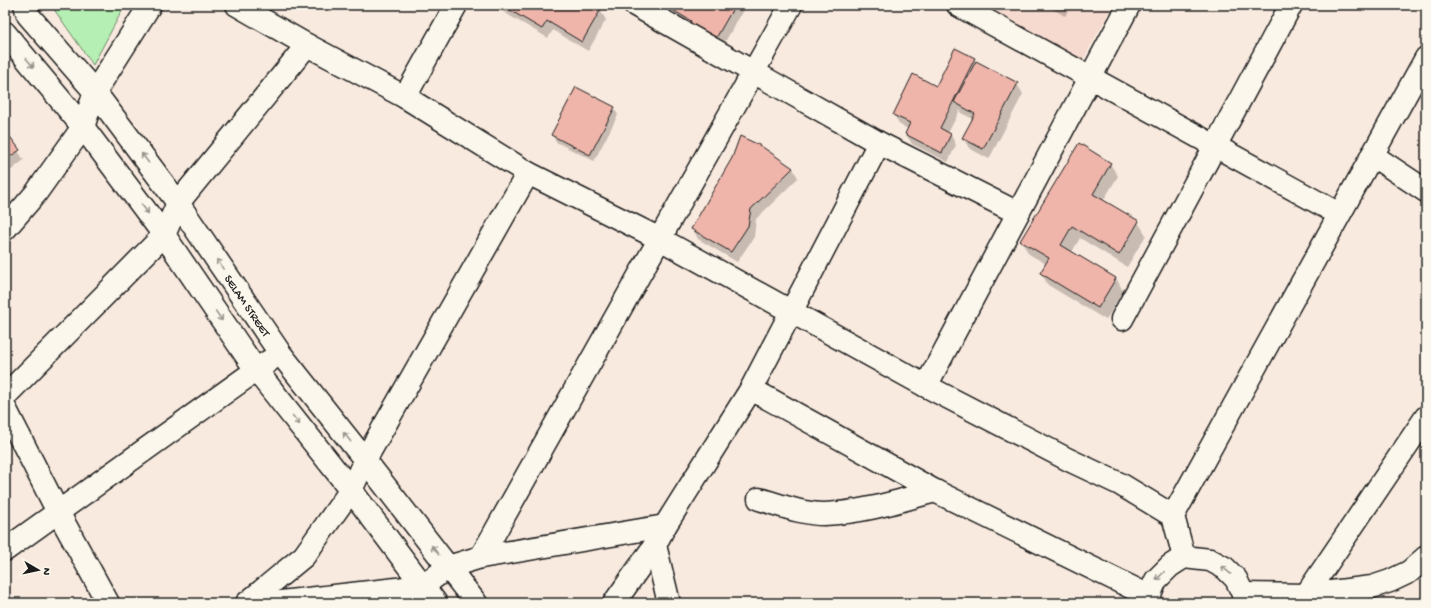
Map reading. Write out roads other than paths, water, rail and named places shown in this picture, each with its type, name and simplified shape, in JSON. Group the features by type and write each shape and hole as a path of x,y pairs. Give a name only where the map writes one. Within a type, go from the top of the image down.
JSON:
{"street":[{"name":"SELAM STREET","path":"25,5 28,14 95,92 178,203 280,353 366,460 476,603"},
{"path":"5,229 36,193 83,127 95,92 150,5"},
{"path":"237,5 307,45 405,97 528,173 660,239 926,386 1069,460 1120,484 1173,516 1184,557"},
{"path":"405,97 456,5"},
{"path":"635,5 879,143 1018,213"},
{"path":"481,558 791,5"},
{"path":"958,5 1340,214"},
{"path":"926,386 1129,5"},
{"path":"1122,319 1291,5"},
{"path":"5,33 83,127 164,235 256,370 352,490 436,603"},
{"path":"5,396 164,235 178,203 307,45"},
{"path":"1173,516 1426,58"},
{"path":"614,603 655,545 665,526 750,389 879,143"},
{"path":"1372,155 1426,191"},
{"path":"247,603 304,556 352,490 366,460 528,173"},
{"path":"5,550 280,353"},
{"path":"750,389 935,491 1149,599 1156,580 1170,566 1184,557 1210,560 1225,568 1236,579 1243,599 1306,595 1372,587 1390,581 1409,572 1426,558"},
{"path":"5,408 58,512 108,603"},
{"path":"1306,595 1426,417"},
{"path":"759,499 793,509 824,514 872,508 935,491"},
{"path":"272,603 423,586 448,567 481,558 665,526"},
{"path":"655,545 669,603"}]}
